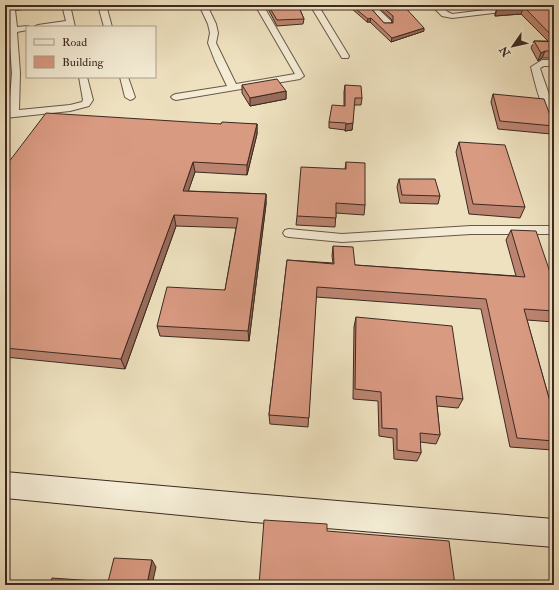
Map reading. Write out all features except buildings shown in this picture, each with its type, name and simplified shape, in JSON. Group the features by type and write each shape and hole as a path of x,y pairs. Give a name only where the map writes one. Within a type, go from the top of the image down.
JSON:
{"street":[{"path":"38,5 11,7 9,31 16,73 9,114 79,107 86,104 88,100 83,78"},
{"path":"54,26 71,25 66,5"},
{"path":"102,5 108,26"},
{"path":"203,5 212,24 214,33 212,42 218,61 233,88"},
{"path":"176,97 300,76 259,5"},
{"path":"314,5 345,56"},
{"path":"370,5 388,23"},
{"path":"435,5 445,14 452,16 544,5"},
{"path":"9,31 26,28"},
{"path":"554,63 542,63 535,67 544,98 554,117"},
{"path":"124,78 130,97"},
{"path":"289,233 342,238 471,230 554,231"},
{"path":"5,485 253,508 554,533"}]}
